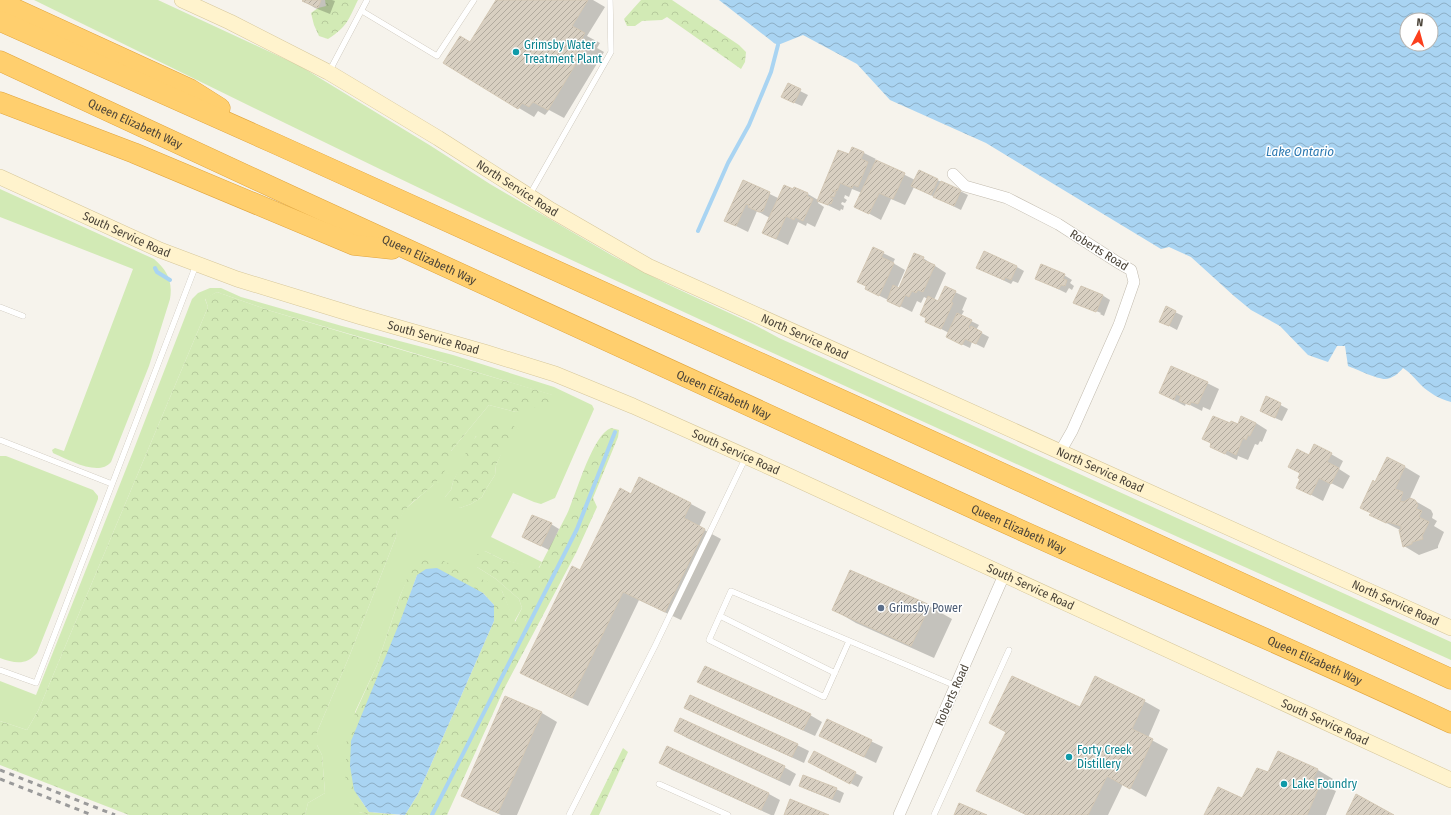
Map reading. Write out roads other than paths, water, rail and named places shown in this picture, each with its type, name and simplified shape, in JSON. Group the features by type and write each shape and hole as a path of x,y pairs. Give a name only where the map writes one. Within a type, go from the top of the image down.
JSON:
{"highway":[{"path":"0,2 190,89 276,144"},
{"path":"0,21 866,411 1451,680"},
{"name":"Queen Elizabeth Way","path":"0,61 410,252 980,512 1364,682 1451,723"},
{"path":"0,102 134,153 354,245 410,252"}],"street":[{"name":"North Service Road","path":"182,0 230,22 328,72 438,138 529,196 648,266 1451,628"},
{"name":"Roberts Road","path":"953,174 965,186 1006,198 1058,224 1131,270 1134,282 1119,325 1072,431 1060,452"},
{"name":"South Service Road","path":"0,177 196,265 294,297 555,374 633,406 746,456 1451,780"},
{"name":"Roberts Road","path":"899,815 1004,575"}],"lane":[{"path":"328,72 367,0"},
{"path":"362,11 437,56 474,0"},
{"path":"529,196 611,52 610,0"},
{"path":"0,670 36,683 196,265"},
{"path":"0,307 22,316"},
{"path":"0,440 112,484"},
{"path":"569,815 655,646 746,456"},
{"path":"849,641 824,697 709,640 731,591 956,686"},
{"path":"720,616 835,673"},
{"path":"934,815 1009,650"},
{"path":"660,784 728,815"}],"water":[{"name":"Lake Ontario","path":"719,0 1451,0 1451,402 1428,391 1403,368 1390,378 1381,379 1348,366 1345,346 1337,346 1328,362 1308,355 1280,326 1251,310 1191,257 1169,247 1161,249 986,143 890,100 857,64 803,35 778,45"},
{"path":"437,568 483,593 494,605 494,621 418,794 405,815 369,812 354,790 350,766 351,741 401,619 417,575 426,569"}],"waterway":[{"path":"698,231 728,163 749,125 771,72 778,45"},
{"path":"155,268 157,272 170,280"},
{"path":"432,815 577,529 615,432"}],"railway":[{"path":"0,770 115,815"},
{"path":"0,779 92,815"}],"place":[{"name":"Grimsby Water Treatment Plant","path":"516,52"},
{"name":"Grimsby Power","path":"881,608"},
{"name":"Forty Creek Distillery","path":"1069,757"},
{"name":"Lake Foundry","path":"1284,784"}]}
